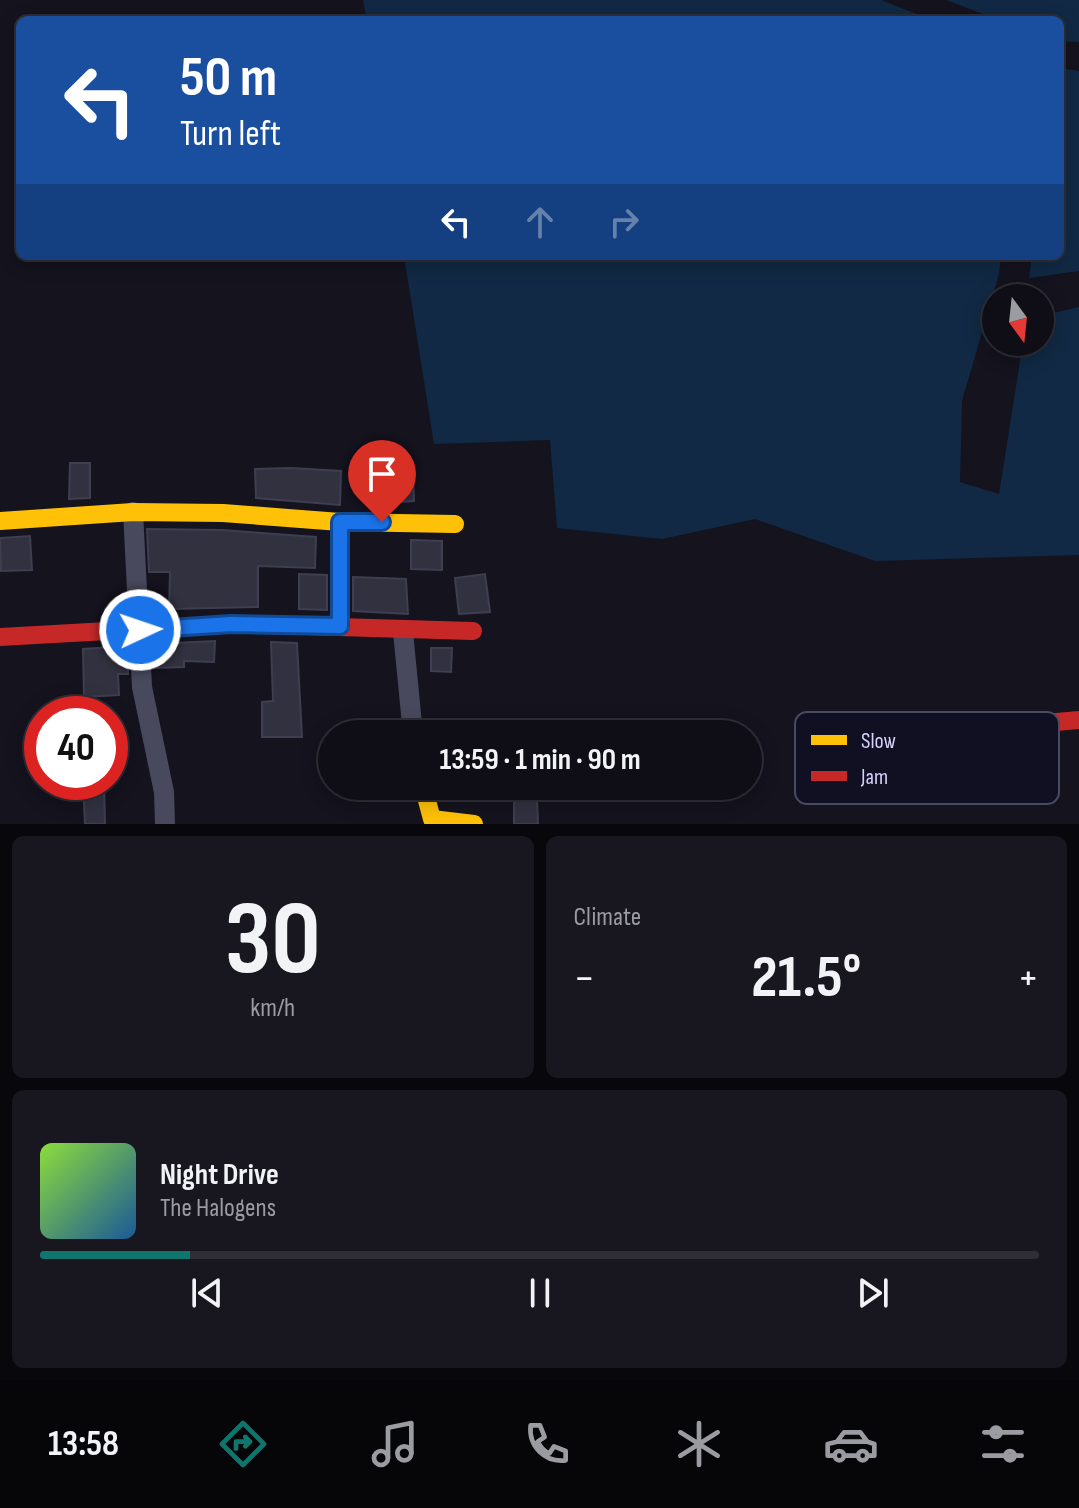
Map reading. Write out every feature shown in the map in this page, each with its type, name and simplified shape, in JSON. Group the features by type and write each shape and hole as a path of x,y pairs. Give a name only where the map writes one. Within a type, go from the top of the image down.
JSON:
{"street":[{"path":"133,512 143,696 164,792 165,824"},
{"path":"0,521 133,512 455,524"},
{"path":"340,522 340,626"},
{"path":"0,637 231,624 340,626 403,632 473,631"},
{"path":"403,632 412,720"},
{"path":"1059,722 1079,720 1079,728"},
{"path":"427,800 432,819 474,824"}],"water":[{"path":"363,0 881,0 922,16 366,16"},
{"path":"946,0 1079,0 1079,42 1064,41 1064,16 988,16"},
{"path":"1064,69 1079,71 1079,271 1029,278 1031,260 1064,260"},
{"path":"405,260 1001,260 996,284 982,284 982,332 962,401 960,482 999,494 1021,356 1054,356 1054,313 1079,307 1079,555 875,561 755,519 662,539 557,528 550,440 434,444"}],"building":[{"path":"70,463 90,463 90,498 69,499"},
{"path":"413,464 414,501 388,503 387,465"},
{"path":"255,469 341,471 340,505 256,498"},
{"path":"147,529 222,530 316,537 315,568 258,566 258,607 169,609 170,572 149,572"},
{"path":"30,536 32,570 1,571 0,538"},
{"path":"411,540 442,541 442,570 411,569"},
{"path":"299,574 327,575 327,610 299,609"},
{"path":"485,574 490,612 459,614 455,578"},
{"path":"353,577 406,579 408,614 353,611"},
{"path":"215,641 214,662 184,661 184,667 154,668 153,644"},
{"path":"271,642 297,643 302,737 262,737 262,702 273,701"},
{"path":"127,646 128,674 118,674 119,695 84,696 83,649"},
{"path":"431,648 452,648 451,672 431,671"},
{"path":"84,800 104,800 105,824 85,824"},
{"path":"514,800 537,800 538,824 514,824"}],"traffic: slow":[{"path":"0,521 133,512 455,524"},
{"path":"427,800 432,819 474,824"}],"traffic: jam":[{"path":"0,637 233,624 473,631"},
{"path":"1059,722 1079,720"}],"route":[{"path":"140,630 231,624 340,626 340,522 382,522"}]}
